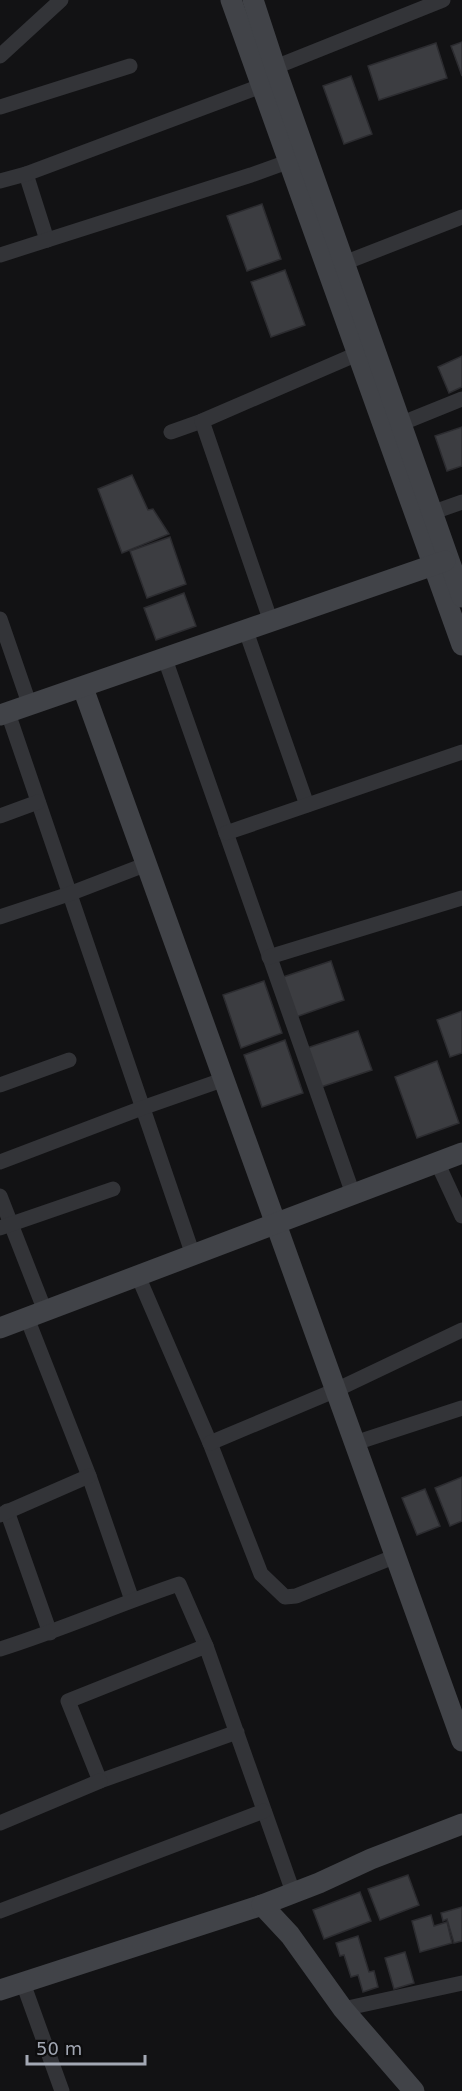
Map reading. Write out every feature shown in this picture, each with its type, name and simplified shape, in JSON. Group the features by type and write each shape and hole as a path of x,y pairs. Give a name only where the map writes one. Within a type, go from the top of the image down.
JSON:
{"street":[{"path":"0,56 61,0"},
{"path":"231,0 344,262 431,513 462,645"},
{"path":"253,0 264,76 290,161 357,354 441,563 462,597"},
{"path":"0,182 26,174 264,76 442,0"},
{"path":"0,107 130,66"},
{"path":"0,255 290,161"},
{"path":"26,174 47,240"},
{"path":"344,262 462,217"},
{"path":"171,432 202,421 357,354"},
{"path":"400,424 462,399"},
{"path":"202,421 271,622"},
{"path":"431,513 462,502"},
{"path":"193,1255 38,802 4,714 441,563"},
{"path":"0,619 30,706"},
{"path":"246,631 307,805"},
{"path":"165,659 353,1194"},
{"path":"83,688 462,1741"},
{"path":"226,833 462,752"},
{"path":"0,816 38,802"},
{"path":"0,917 147,864"},
{"path":"269,957 462,898"},
{"path":"0,1085 69,1060"},
{"path":"0,1162 225,1079"},
{"path":"0,1328 462,1153"},
{"path":"437,1162 462,1216"},
{"path":"5,1226 113,1189"},
{"path":"0,1196 5,1226 132,1600"},
{"path":"138,1276 210,1443 261,1574 285,1597 296,1596 396,1556"},
{"path":"210,1443 336,1390 462,1330"},
{"path":"355,1443 462,1408"},
{"path":"50,1633 3,1513 89,1476"},
{"path":"0,1649 50,1633 179,1584 206,1646 293,1892"},
{"path":"100,1781 68,1701 206,1646"},
{"path":"0,1823 100,1781 237,1732"},
{"path":"0,1911 264,1811"},
{"path":"0,1990 262,1905 462,1824"},
{"path":"262,1905 290,1935 343,2009 414,2091"},
{"path":"22,1983 62,2091"},
{"path":"343,2009 462,1983"}],"building":[{"path":"462,42 462,76 451,46"},
{"path":"436,43 447,78 379,100 368,66"},
{"path":"351,76 372,134 344,144 323,86"},
{"path":"262,204 281,259 247,271 227,216"},
{"path":"285,270 305,325 271,337 251,282"},
{"path":"462,356 462,387 449,393 438,367"},
{"path":"462,427 462,466 447,471 435,436"},
{"path":"132,475 148,510 153,509 169,534 122,553 98,489"},
{"path":"170,537 186,584 147,598 130,551"},
{"path":"184,593 196,626 156,640 144,608"},
{"path":"331,961 344,1000 293,1018 280,978"},
{"path":"264,981 282,1033 241,1048 223,995"},
{"path":"462,1011 462,1053 450,1057 437,1020"},
{"path":"358,1031 372,1070 321,1087 307,1048"},
{"path":"285,1040 303,1093 262,1107 244,1055"},
{"path":"437,1061 459,1123 417,1138 395,1077"},
{"path":"462,1477 462,1521 450,1526 435,1488"},
{"path":"425,1489 440,1526 417,1535 402,1498"},
{"path":"408,1875 419,1905 380,1920 368,1889"},
{"path":"360,1892 371,1921 324,1939 313,1910"},
{"path":"462,1907 462,1941 454,1943 447,1919 443,1921 441,1913"},
{"path":"431,1915 434,1926 447,1922 452,1943 420,1952 412,1921"},
{"path":"358,1936 369,1972 374,1971 378,1987 363,1992 358,1975 351,1977 344,1955 340,1956 336,1943"},
{"path":"405,1952 414,1983 394,1989 385,1958"}]}
